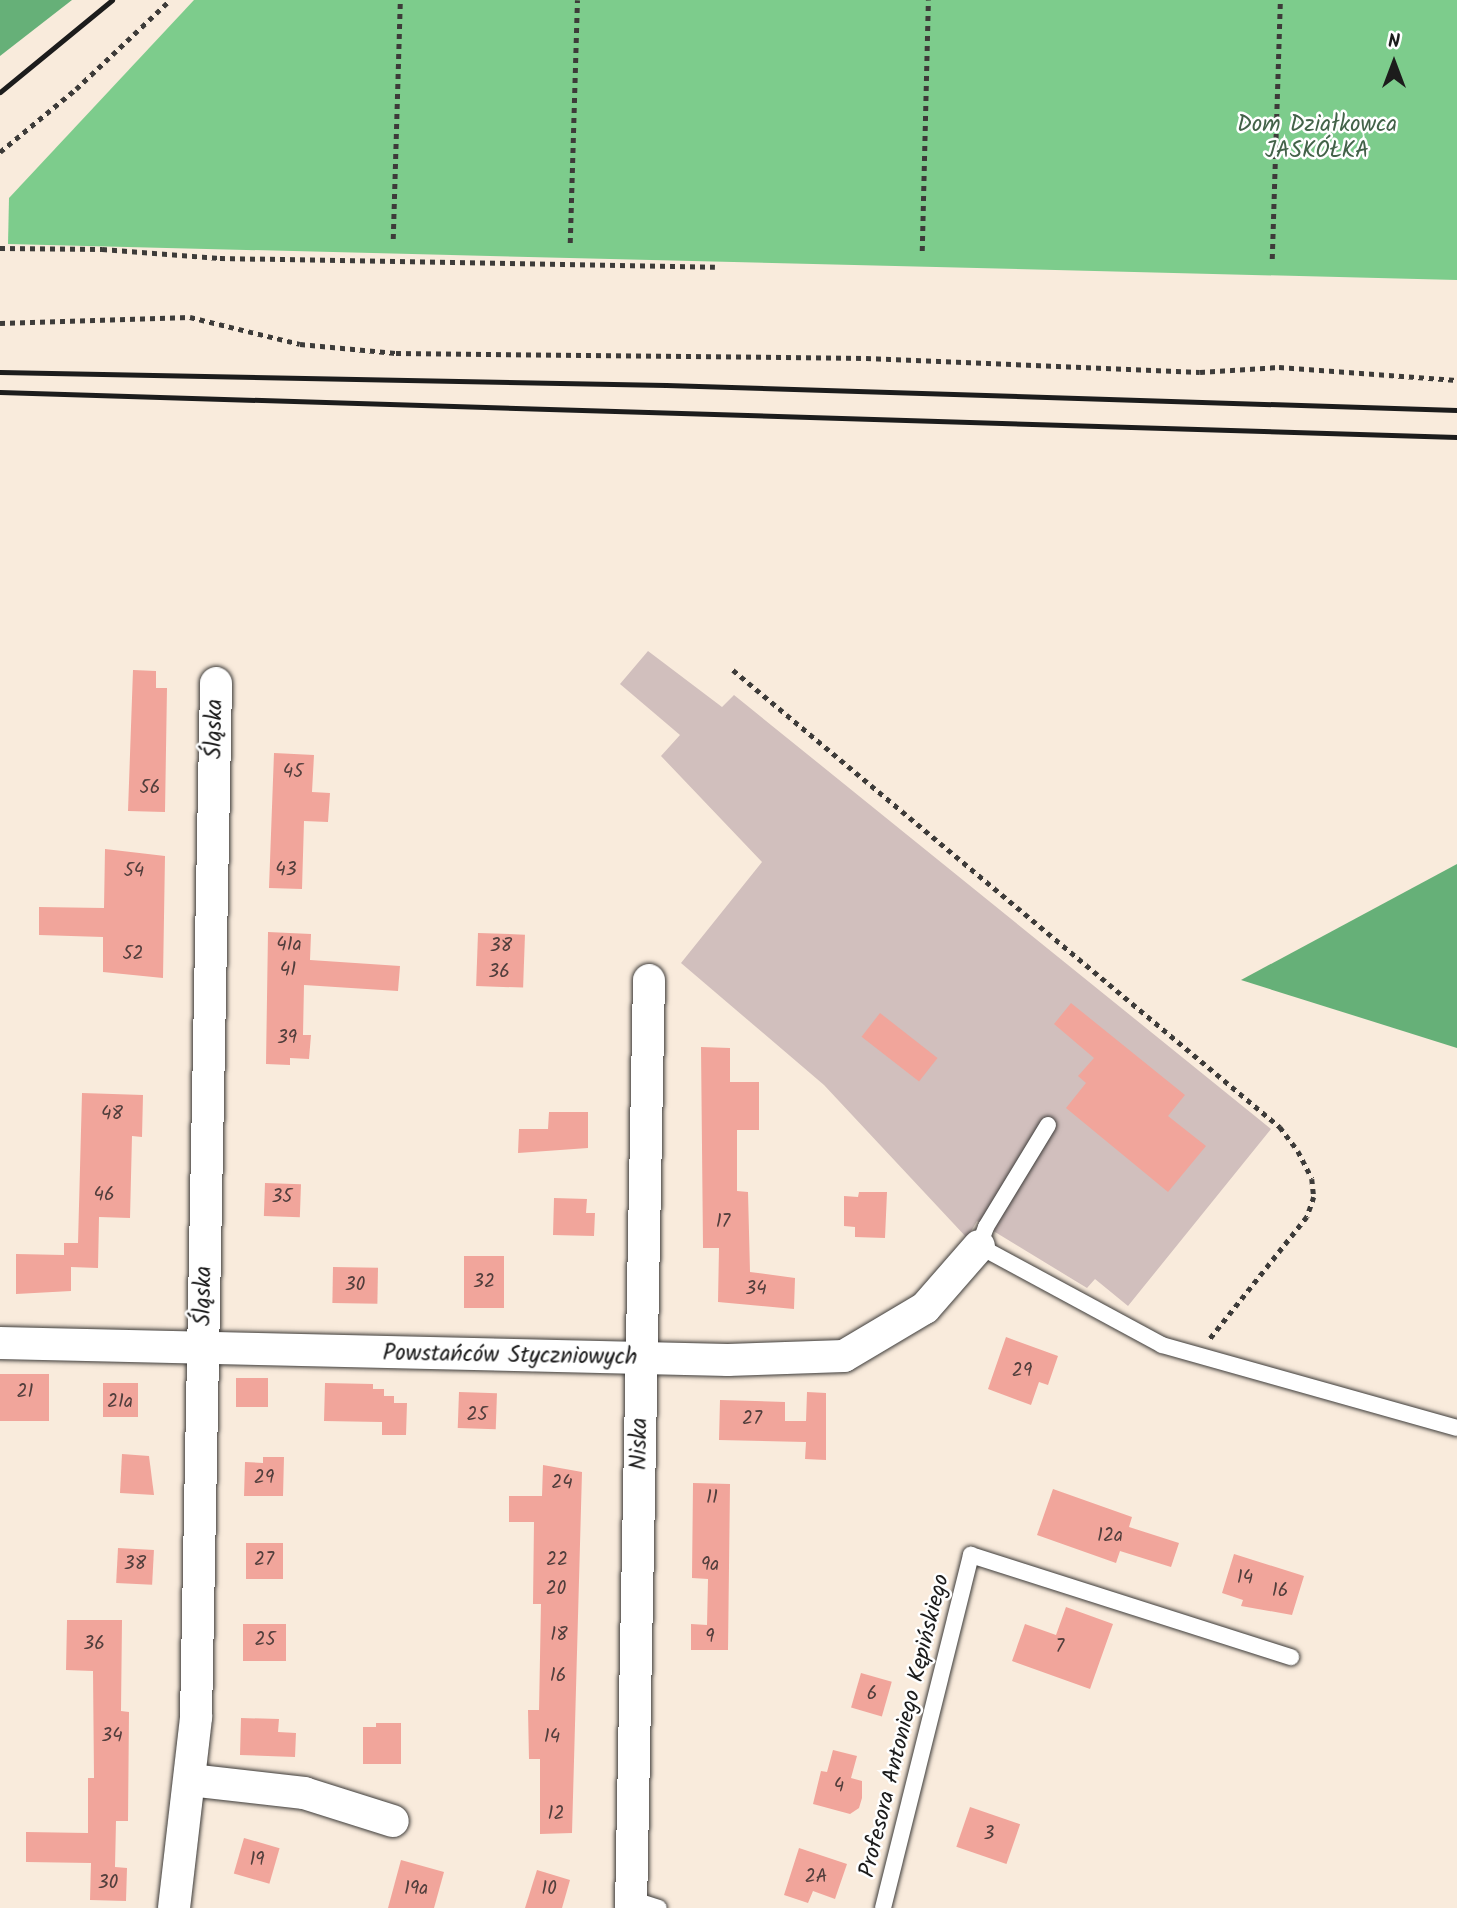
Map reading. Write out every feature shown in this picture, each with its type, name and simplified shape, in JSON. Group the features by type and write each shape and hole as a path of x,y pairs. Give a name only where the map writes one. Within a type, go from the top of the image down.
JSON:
{"street":[{"name":"Śląska","path":"174,1908 196,1717 216,683"},
{"name":"Niska","path":"640,1905 642,1358 649,980"},
{"name":"Powstańców Styczniowych","path":"0,1343 202,1350 642,1358 791,1360 844,1356 925,1308 979,1246"},
{"path":"190,1780 304,1793 393,1821"}],"lane":[{"path":"1048,1125 986,1227 979,1246 1162,1345 1457,1429"},
{"name":"Profesora Antoniego Kępińskiego","path":"883,1908 971,1555 1291,1657"}],"path":[{"path":"0,152 76,89 170,0"},
{"path":"393,239 400,0"},
{"path":"570,243 577,0"},
{"path":"922,251 928,0"},
{"path":"1272,259 1280,0"},
{"path":"0,248 102,249 220,258 715,267"},
{"path":"0,323 190,317 300,344 396,353 866,358 1200,372 1279,367 1457,380"},
{"path":"733,670 1280,1127 1298,1151 1314,1197 1307,1217 1198,1355"}],"shaded area":[{"path":"648,651 722,707 734,695 1271,1129 1128,1306 1095,1279 1087,1288 977,1221 967,1238 824,1085 681,963 762,862 661,756 680,735 620,684"}],"green space":[{"path":"0,0 72,0 0,56"},
{"name":"Dom Działkowca JASKÓŁKA","path":"194,0 1457,0 1457,280 8,244 9,198"},
{"path":"1457,864 1457,1048 1241,980"}],"building":[{"path":"133,670 156,671 156,688 167,688 165,812 128,811"},
{"path":"274,753 314,755 312,792 330,793 328,822 304,821 302,889 269,888"},
{"path":"105,849 165,856 163,978 103,972 103,937 39,935 39,907 104,908"},
{"path":"268,932 311,934 310,960 400,966 398,991 304,985 303,1035 311,1035 309,1059 290,1058 290,1065 266,1064"},
{"path":"478,933 525,935 523,988 476,986"},
{"path":"1071,1003 1185,1095 1168,1116 1206,1146 1168,1192 1066,1108 1086,1083 1078,1076 1094,1058 1054,1024"},
{"path":"880,1013 938,1058 919,1082 862,1037"},
{"path":"701,1047 730,1048 730,1082 759,1082 759,1130 737,1130 737,1191 748,1192 750,1272 795,1278 794,1309 718,1302 719,1248 703,1248"},
{"path":"82,1093 143,1095 142,1137 132,1136 130,1218 99,1217 98,1268 71,1267 71,1291 16,1294 16,1254 64,1255 64,1243 78,1243"},
{"path":"549,1112 588,1112 588,1148 518,1153 519,1129 548,1129"},
{"path":"265,1183 301,1184 300,1217 264,1216"},
{"path":"859,1192 887,1192 885,1238 855,1237 855,1227 844,1226 844,1196 858,1197"},
{"path":"554,1198 587,1199 586,1213 595,1213 594,1236 553,1235"},
{"path":"464,1256 504,1256 504,1308 464,1308"},
{"path":"333,1267 378,1268 377,1304 332,1303"},
{"path":"1006,1337 1058,1356 1048,1385 1039,1382 1031,1405 988,1389"},
{"path":"0,1374 49,1374 49,1421 0,1421"},
{"path":"236,1378 268,1378 268,1407 236,1407"},
{"path":"103,1383 138,1383 138,1417 103,1417"},
{"path":"325,1383 373,1384 373,1389 384,1389 384,1396 394,1396 394,1403 407,1403 406,1435 382,1435 382,1422 324,1421"},
{"path":"459,1392 497,1393 496,1429 458,1428"},
{"path":"807,1392 826,1393 826,1460 805,1459 806,1442 719,1440 720,1400 785,1402 785,1421 806,1421"},
{"path":"122,1454 149,1456 154,1495 120,1493"},
{"path":"263,1457 284,1457 283,1496 244,1496 245,1462 263,1463"},
{"path":"543,1465 582,1472 572,1833 540,1834 540,1759 529,1759 528,1710 539,1710 541,1604 533,1604 534,1522 509,1522 509,1496 542,1496"},
{"path":"693,1483 730,1484 728,1650 691,1650 691,1624 707,1625 708,1579 692,1578"},
{"path":"1053,1489 1132,1517 1129,1527 1179,1543 1171,1567 1120,1551 1116,1563 1037,1535"},
{"path":"246,1543 283,1543 283,1579 246,1579"},
{"path":"118,1548 154,1550 152,1585 116,1583"},
{"path":"1234,1554 1304,1576 1292,1615 1241,1606 1243,1600 1222,1593"},
{"path":"1066,1607 1113,1624 1090,1689 1012,1661 1025,1624 1056,1635"},
{"path":"67,1620 122,1620 121,1711 129,1712 128,1821 116,1821 115,1867 127,1868 126,1901 90,1900 91,1863 26,1862 26,1832 88,1833 88,1778 94,1778 93,1671 66,1670"},
{"path":"243,1624 286,1624 286,1661 243,1661"},
{"path":"861,1673 892,1682 882,1716 851,1708"},
{"path":"241,1718 279,1719 278,1732 296,1733 295,1757 240,1755"},
{"path":"376,1723 401,1723 401,1764 363,1764 363,1727 376,1727"},
{"path":"833,1750 857,1756 851,1778 862,1781 862,1798 859,1808 850,1814 813,1804 821,1771 827,1772"},
{"path":"970,1807 1020,1824 1006,1864 956,1847"},
{"path":"244,1838 280,1848 269,1884 234,1874"},
{"path":"799,1848 847,1864 835,1899 813,1891 808,1903 784,1895"},
{"path":"401,1860 444,1872 434,1908 388,1908"},
{"path":"537,1870 570,1880 562,1908 525,1908"}],"railway":[{"path":"0,92 112,0"},
{"path":"0,372 666,385 1457,410"},
{"path":"0,392 1457,437"}]}
